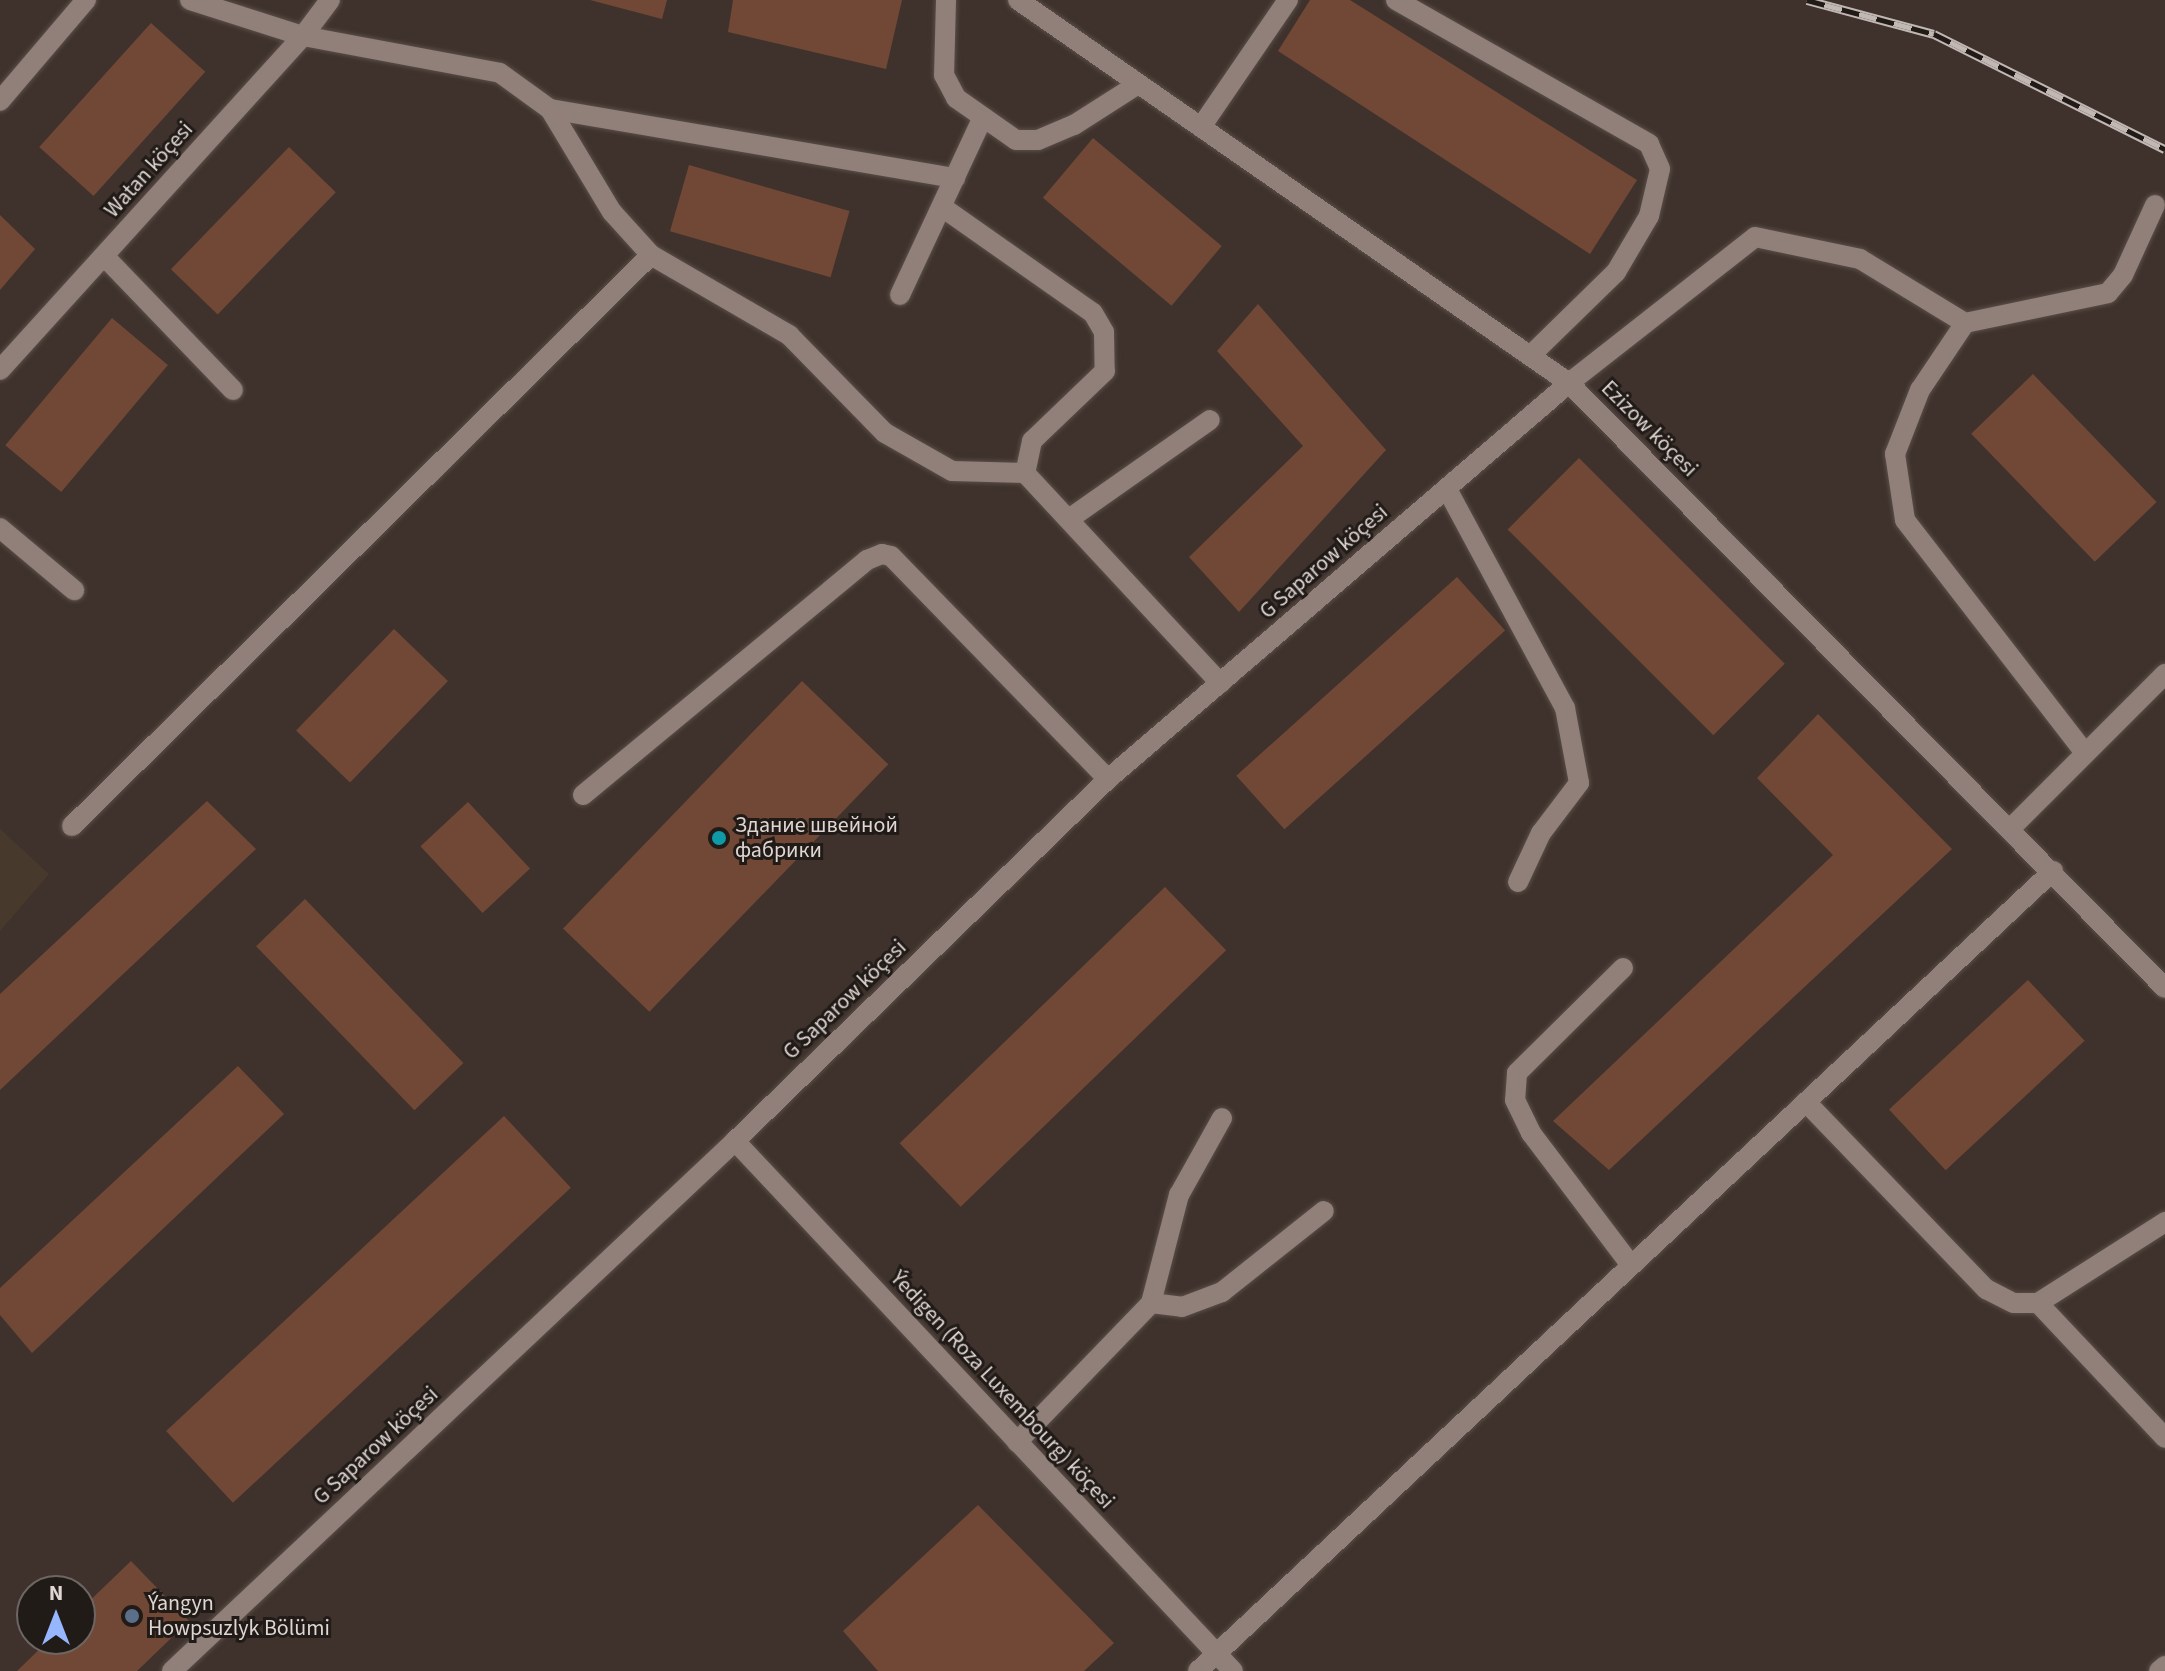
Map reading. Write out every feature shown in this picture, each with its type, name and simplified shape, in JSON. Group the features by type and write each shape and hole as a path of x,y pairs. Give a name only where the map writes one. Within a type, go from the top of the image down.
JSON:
{"street":[{"path":"0,101 86,0"},
{"path":"190,0 303,36 500,73 550,109 612,212 651,255 789,335 885,433 952,471 1025,473 1220,683"},
{"name":"Watan köçesi","path":"0,370 303,36 330,0"},
{"path":"946,0 944,75 956,98 1016,140 1038,140 1074,125 1138,84"},
{"name":"Ezizow köçesi","path":"1018,0 1569,383 2011,828 2165,988"},
{"path":"1201,127 1288,0"},
{"path":"1396,0 1649,144 1660,169 1649,216 1616,272 1530,356"},
{"path":"550,109 955,178"},
{"path":"900,295 983,117"},
{"path":"2085,753 1905,520 1895,454 1920,390 1965,323 2108,293 2123,275 2155,205"},
{"path":"942,207 1093,313 1104,332 1105,371 1032,441 1025,473"},
{"name":"G Saparow köçesi","path":"172,1671 735,1141 1108,779 1569,383 1755,237 1860,259 1965,323"},
{"path":"72,826 651,255"},
{"path":"104,256 233,390"},
{"path":"1069,519 1210,420"},
{"path":"1447,489 1565,708 1579,783 1541,833 1518,882"},
{"path":"0,528 74,590"},
{"path":"583,795 867,560 882,554 891,556 1108,779"},
{"path":"2011,828 2165,674"},
{"path":"1198,1671 2053,871"},
{"path":"1623,968 1517,1073 1515,1100 1531,1133 1631,1265"},
{"path":"1806,1102 1986,1289 2014,1303 2038,1303 2165,1222"},
{"path":"1017,1442 1151,1303 1179,1195 1222,1118"},
{"name":"Ýedigen (Roza Luxembourg) köçesi","path":"735,1141 1233,1671"},
{"path":"1151,1303 1182,1307 1222,1292 1324,1211"},
{"path":"2038,1303 2165,1438"},
{"path":"2159,1671 2165,1666"}],"shaded area":[{"path":"0,829 49,874 0,931"}],"building":[{"path":"590,0 667,0 662,19"},
{"path":"733,0 902,0 886,69 728,32"},
{"path":"1310,0 1350,0 1637,180 1590,254 1278,51"},
{"path":"151,23 205,72 94,196 39,147"},
{"path":"1093,138 1222,246 1172,306 1043,198"},
{"path":"289,147 336,192 218,314 171,269"},
{"path":"689,165 850,211 831,277 670,231"},
{"path":"0,215 35,249 0,290"},
{"path":"1258,304 1386,450 1239,612 1189,557 1303,446 1217,351"},
{"path":"112,318 168,365 61,492 5,445"},
{"path":"2033,374 2157,502 2095,562 1971,434"},
{"path":"1579,458 1785,664 1713,735 1508,529"},
{"path":"1457,577 1505,631 1284,829 1236,776"},
{"path":"394,629 448,681 350,783 296,730"},
{"name":"Здание швейной фабрики","path":"802,681 888,764 649,1012 563,928"},
{"path":"1818,714 1952,849 1609,1170 1553,1121 1833,855 1757,778"},
{"path":"207,801 256,849 0,1090 0,994"},
{"path":"468,802 530,869 483,913 420,846"},
{"path":"1165,887 1226,950 961,1207 900,1143"},
{"path":"305,899 463,1063 414,1110 256,946"},
{"path":"2028,980 2085,1041 1946,1170 1889,1110"},
{"path":"238,1066 284,1114 32,1353 0,1315 0,1288"},
{"path":"504,1116 571,1188 233,1503 166,1431"},
{"path":"978,1505 1114,1643 1084,1671 878,1671 843,1631"},
{"name":"Ýangyn Howpsuzlyk Bölümi","path":"131,1561 189,1621 137,1671 17,1671 34,1655 96,1655 96,1595"}],"railway":[{"path":"1807,0 1934,34 2165,149"}],"place":[{"name":"Здание швейной фабрики","path":"719,838"},
{"name":"Ýangyn Howpsuzlyk Bölümi","path":"132,1616"}]}
